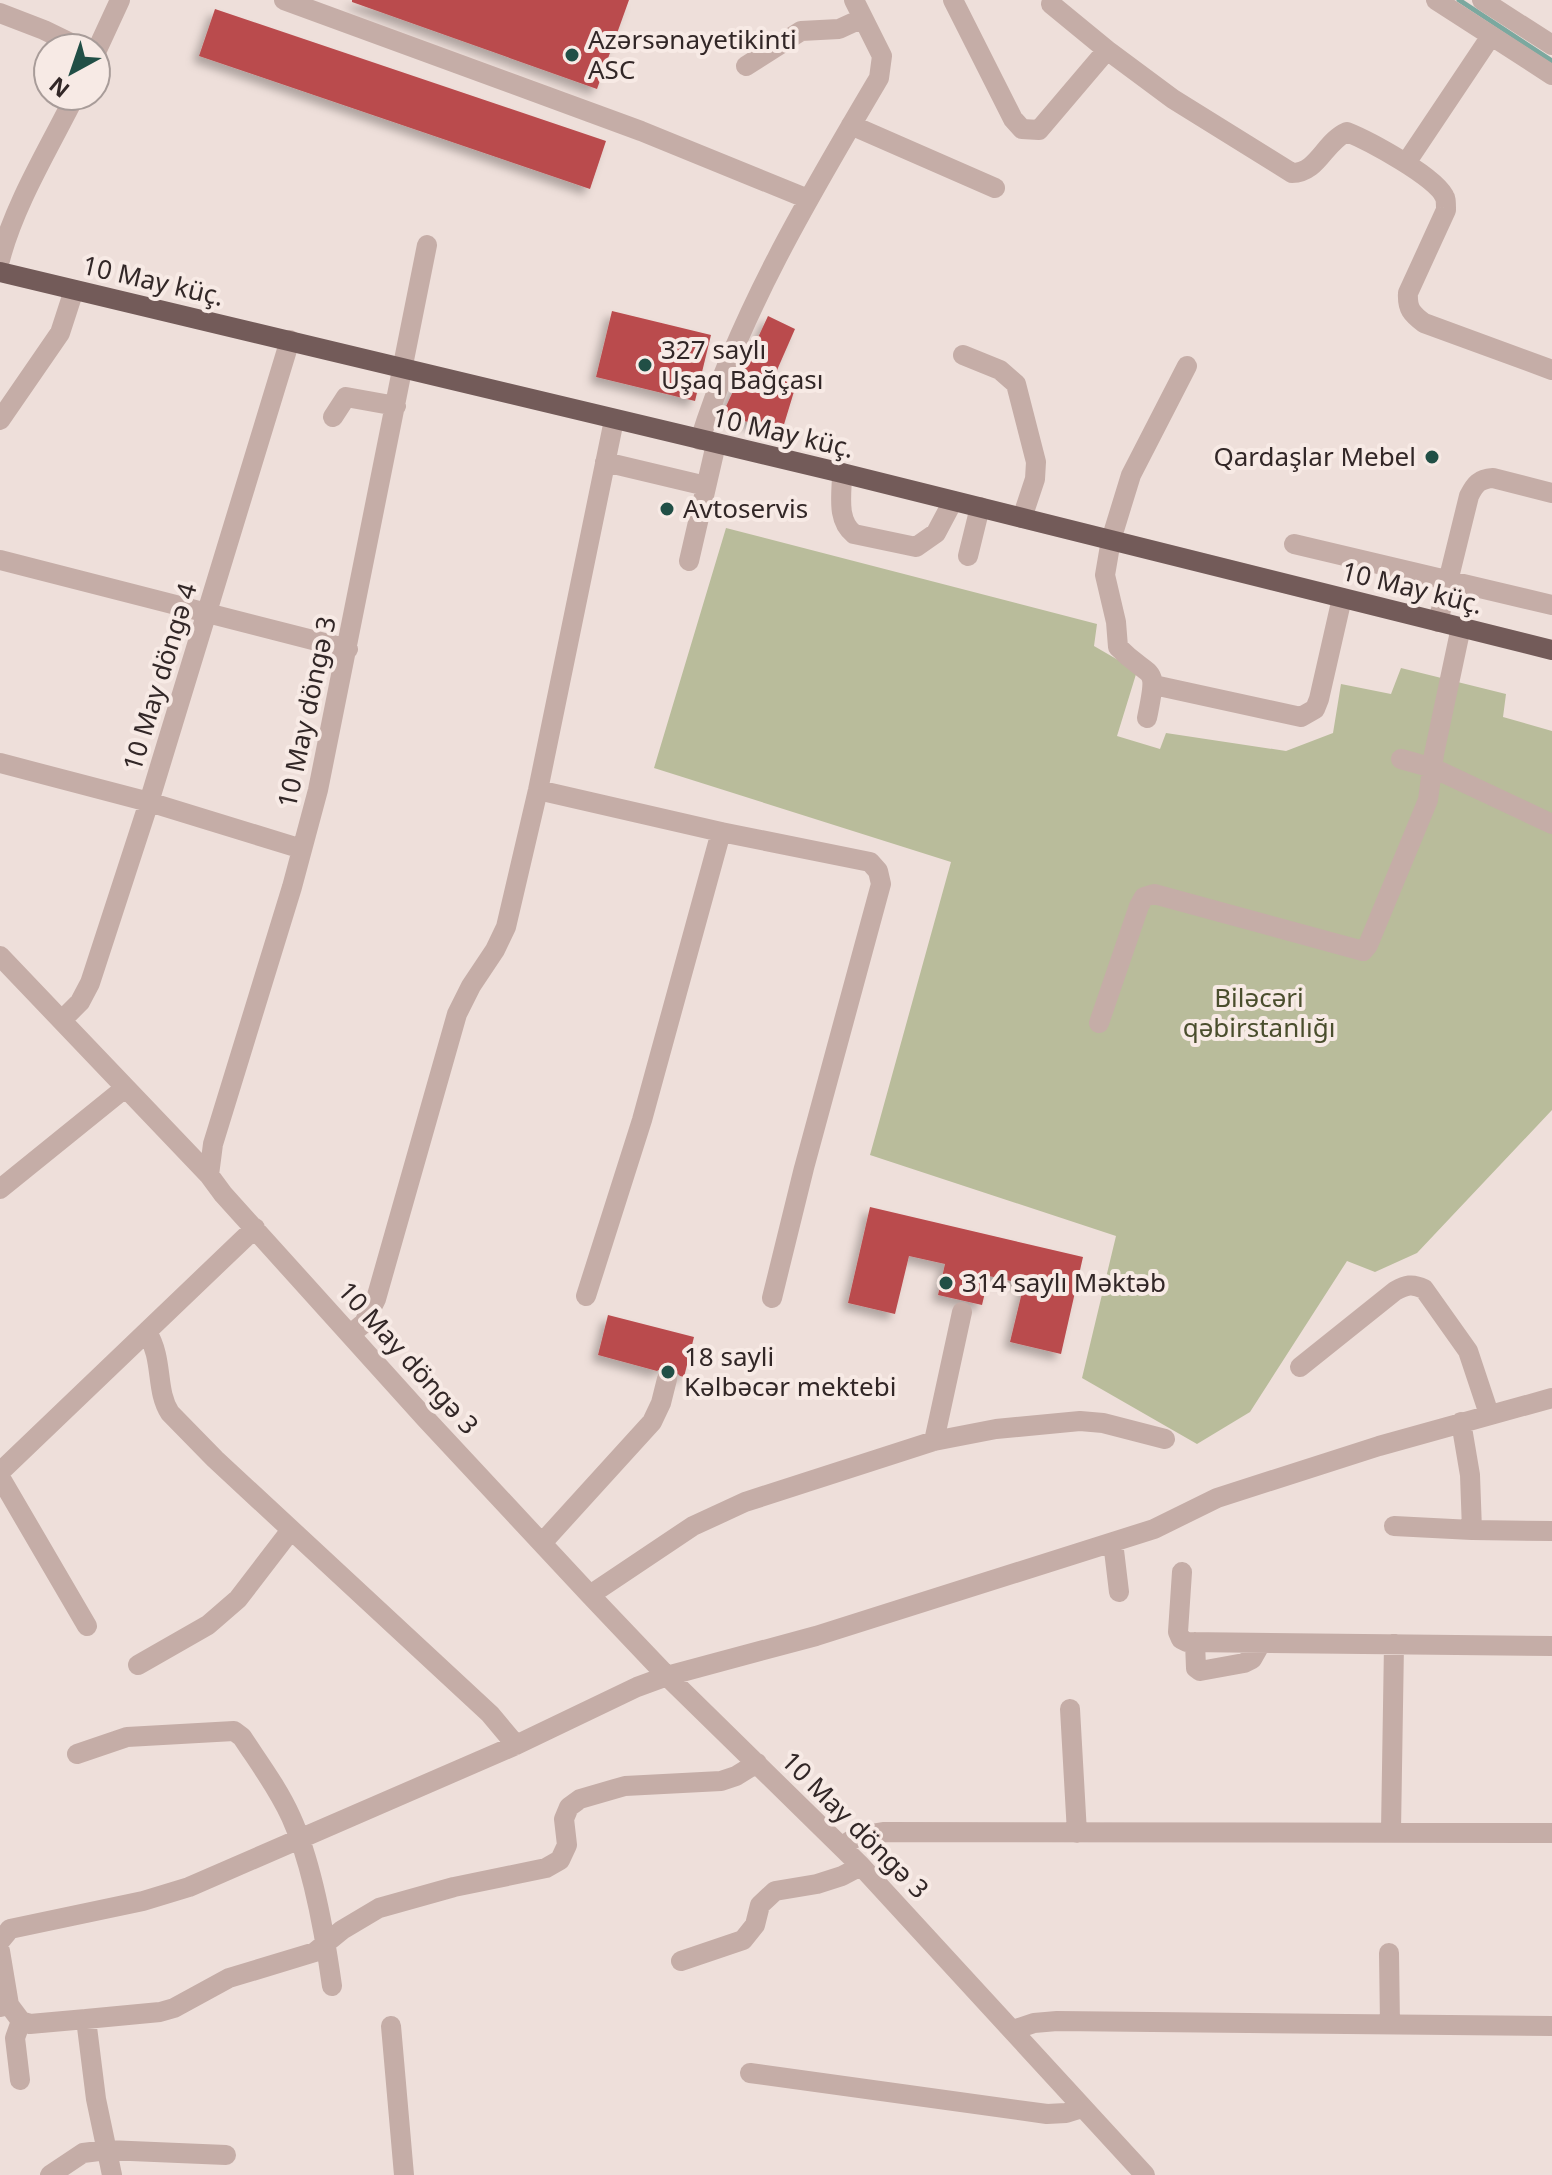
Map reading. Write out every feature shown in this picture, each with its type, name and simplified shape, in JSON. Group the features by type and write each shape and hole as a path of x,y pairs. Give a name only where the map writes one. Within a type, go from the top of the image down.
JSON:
{"main road":[{"name":"10 May küç.","path":"0,272 842,473 1552,650"}],"street":[{"path":"105,32 120,0"},
{"path":"284,0 641,131 808,199"},
{"path":"953,0 1013,119 1022,129 1039,130 1107,50"},
{"path":"1436,0 1552,75"},
{"path":"1482,0 1552,45"},
{"path":"1051,4 1173,99 1292,173 1302,173 1310,168 1333,139 1347,132 1406,163 1439,187 1446,198 1446,210 1408,293 1408,306 1413,315 1424,323 1552,370"},
{"path":"689,561 706,486 708,442 725,366 808,199 879,78 882,67 878,43 858,9 839,29 801,31 746,66"},
{"path":"0,13 48,32"},
{"path":"1406,163 1491,36"},
{"path":"0,260 5,239 67,112"},
{"path":"851,125 995,188"},
{"name":"10 May döngə 3","path":"427,245 348,649 302,849 213,1144 209,1175 426,1419 590,1595 667,1676 842,1846 1145,2175"},
{"path":"0,420 60,333 74,290"},
{"name":"10 May döngə 4","path":"62,1020 80,1002 90,983 149,802 290,340"},
{"path":"963,355 1000,370 1016,384 1036,462 1035,479 1022,518"},
{"path":"1147,718 1154,685 1147,669 1118,647 1116,622 1105,575 1111,540 1131,475 1187,366"},
{"path":"333,417 346,397 396,406"},
{"path":"351,1334 364,1323 376,1299 457,1014 506,927 538,790 614,420"},
{"path":"605,462 706,486"},
{"path":"842,473 842,519 854,534 916,547 936,533 953,501"},
{"path":"1438,622 1469,496 1475,484 1493,478 1552,493"},
{"path":"968,556 980,507"},
{"path":"1294,544 1552,605"},
{"path":"0,560 348,649"},
{"path":"1154,685 1301,717 1309,714 1319,699 1342,598"},
{"path":"1099,1023 1139,906 1144,897 1154,894 1363,951 1428,800 1461,627"},
{"path":"1401,759 1433,768 1552,824"},
{"path":"0,763 149,802 302,849"},
{"path":"538,790 870,862 878,871 881,884 772,1298"},
{"path":"586,1296 642,1120 721,832"},
{"path":"0,956 209,1175"},
{"path":"0,1189 125,1088"},
{"path":"87,1626 0,1474 255,1228"},
{"path":"1300,1367 1395,1291 1414,1284 1424,1289 1468,1351 1489,1414"},
{"path":"934,1441 962,1312"},
{"path":"147,1332 158,1356 164,1404 170,1413 215,1459 490,1714 516,1745"},
{"path":"542,1543 652,1422 667,1379"},
{"path":"3,1928 158,1897 189,1887 667,1676 816,1636 1154,1529 1217,1498 1461,1422 1552,1398"},
{"path":"590,1595 693,1526 745,1502 934,1441 996,1429 1080,1421 1103,1423 1165,1439"},
{"path":"1461,1422 1470,1475 1472,1530"},
{"path":"1394,1526 1552,1531"},
{"path":"138,1665 218,1617 238,1599 291,1530"},
{"path":"1113,1542 1119,1592"},
{"path":"1182,1572 1178,1632 1181,1639 1195,1642 1552,1646"},
{"path":"1195,1642 1196,1668 1200,1671 1244,1663 1252,1659 1261,1643"},
{"path":"1391,1831 1394,1644"},
{"path":"1070,1709 1077,1833"},
{"path":"77,1754 127,1737 234,1731 242,1737 274,1785 300,1840 326,1945 332,1986"},
{"path":"10,2011 39,2024 174,2008 229,1978 303,1957 379,1908 454,1887 546,1868 560,1860 567,1845 564,1819 569,1807 580,1799 625,1786 721,1781 757,1763"},
{"path":"842,1846 858,1836 883,1832 1552,1833"},
{"path":"681,1961 743,1940 755,1925 760,1905 775,1891 817,1884 861,1866"},
{"path":"0,1951 20,2080"},
{"path":"1389,1953 1390,2025"},
{"path":"86,2019 92,2071 112,2175"},
{"path":"1013,2030 1034,2023 1057,2021 1552,2026"},
{"path":"391,2026 404,2175"},
{"path":"750,2073 1047,2114 1082,2108"},
{"path":"50,2175 83,2153 107,2150 226,2155"}],"green space":[{"name":"Biləcəri qəbirstanlığı","path":"726,528 1097,624 1094,646 1137,671 1117,736 1160,749 1166,733 1286,751 1333,733 1341,684 1391,694 1401,668 1506,694 1503,717 1552,731 1552,1110 1417,1253 1375,1272 1347,1261 1250,1412 1197,1444 1082,1378 1116,1236 870,1155 951,862 654,768"}],"building":[{"path":"352,0 629,0 597,89"},
{"path":"215,9 606,141 590,189 199,56"},
{"path":"612,311 711,335 695,401 596,377"},
{"path":"768,316 795,329 774,377 796,385 782,431 722,415"},
{"path":"870,1207 1083,1257 1061,1354 1010,1342 1024,1284 989,1276 982,1305 938,1295 945,1264 909,1256 895,1314 848,1303"},
{"path":"608,1315 694,1337 684,1377 671,1367 664,1366 657,1371 598,1355"}],"waterway":[{"path":"1459,0 1552,61"}],"place":[{"name":"Azərsənayetikinti ASC","path":"572,55"},
{"name":"327 saylı Uşaq Bağçası","path":"645,365"},
{"name":"Qardaşlar Mebel","path":"1432,457"},
{"name":"Avtoservis","path":"667,509"},
{"name":"314 saylı Məktəb","path":"946,1283"},
{"name":"18 sayli Kəlbəcər mektebi","path":"668,1372"}]}
